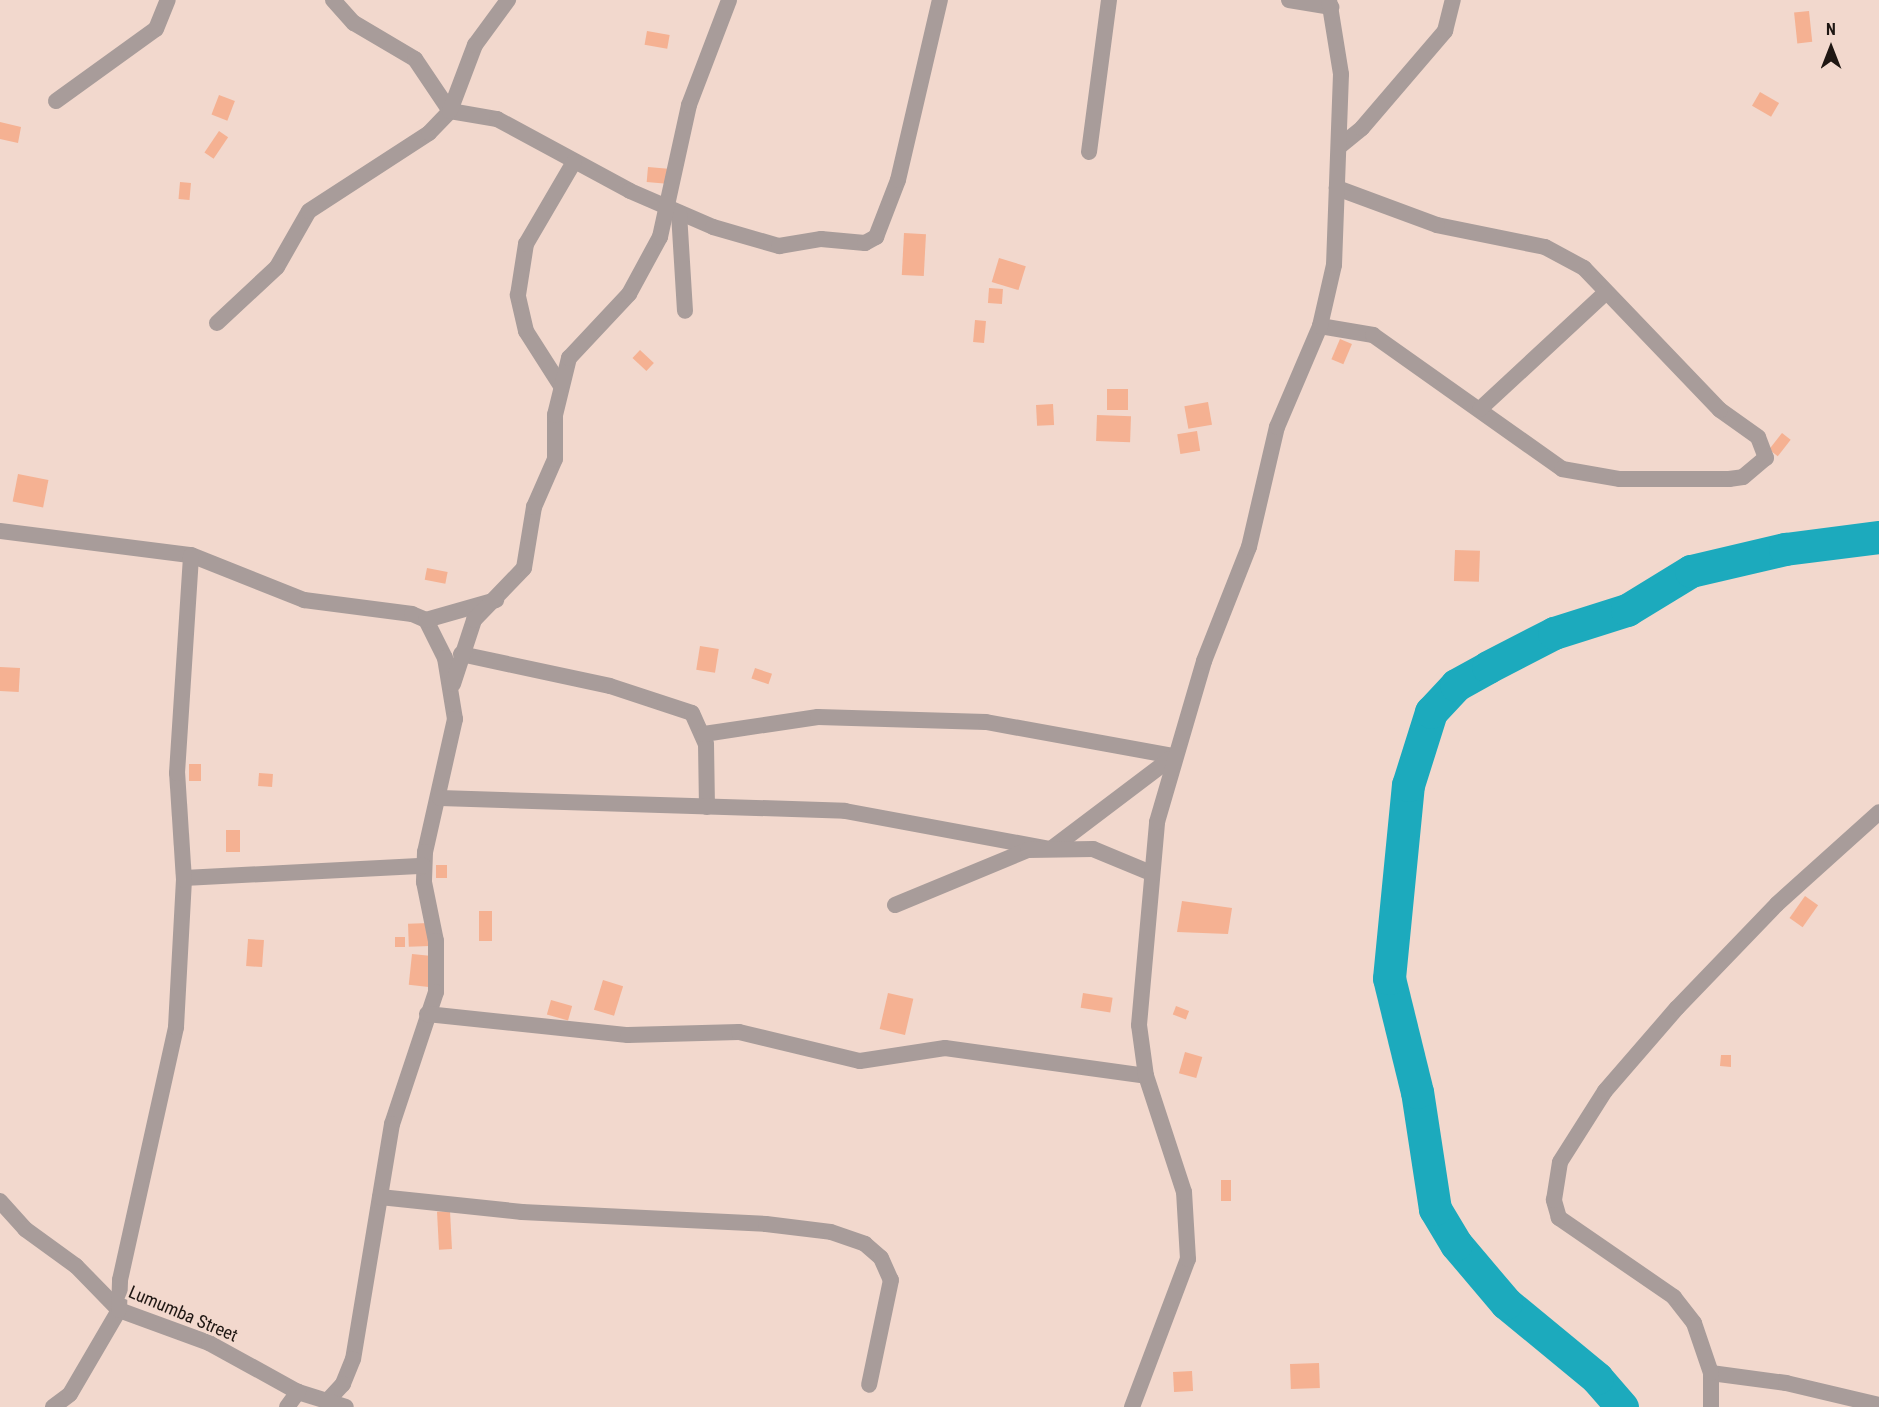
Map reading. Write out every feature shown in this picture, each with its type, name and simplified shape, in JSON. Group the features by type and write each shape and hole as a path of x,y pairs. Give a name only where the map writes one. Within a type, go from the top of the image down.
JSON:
{"street":[{"path":"56,101 156,29 168,0"},
{"path":"333,0 354,23 415,59 450,111 497,119 574,162 672,209 779,246 821,239 865,243 876,237 898,180 940,0"},
{"path":"218,323 277,267 309,211 429,133 450,111 475,45 508,0"},
{"path":"453,684 474,620 499,600 527,557 534,507 555,459 561,386 569,358 629,294 660,237 672,209 689,105 729,0"},
{"path":"1089,152 1109,0"},
{"path":"1132,1407 1188,1259 1184,1192 1146,1076 1139,1025 1151,873 1174,756 1250,547 1277,427 1320,326 1334,265 1341,74 1330,4 1289,0"},
{"path":"1340,146 1362,128 1445,31 1453,0"},
{"path":"561,386 526,331 518,295 526,244 574,162"},
{"path":"1320,326 1373,335 1480,409 1545,461 1584,475 1730,479 1760,466 1766,455 1758,437 1720,410 1604,294 1584,268 1545,247 1437,225 1337,188"},
{"path":"672,209 685,311"},
{"path":"1480,409 1604,294"},
{"path":"0,531 191,555 304,600 426,620 499,600"},
{"path":"53,1407 70,1394 119,1310 120,1280 176,1027 184,878 177,773 191,555"},
{"path":"329,1399 343,1384 355,1349 402,1082 436,992 437,960 424,866 455,719 453,684 426,620"},
{"path":"462,654 610,686 692,713 704,734 707,807"},
{"path":"704,734 818,717 986,722 1174,756"},
{"path":"440,798 845,811 1051,849 1174,756"},
{"path":"1711,1407 1711,1373 1694,1323 1674,1297 1559,1218 1554,1200 1560,1162 1605,1091 1677,1008 1777,904 1879,812"},
{"path":"894,905 1005,856 1051,849 1093,849 1151,873"},
{"path":"184,878 424,866"},
{"path":"427,1014 628,1035 739,1032 860,1061 945,1048 1146,1076"},
{"path":"380,1197 522,1212 766,1224 831,1232 865,1244 881,1258 891,1280 870,1385"},
{"name":"Lumumba Street","path":"0,1201 25,1229 75,1266 119,1310 209,1343 298,1392 329,1399 346,1407"},
{"path":"1711,1373 1879,1405"},
{"path":"287,1407 298,1392"}],"building":[{"path":"1809,11 1812,42 1797,43 1794,13"},
{"path":"647,31 670,35 667,49 645,45"},
{"path":"1760,92 1779,103 1771,117 1752,106"},
{"path":"219,95 235,101 227,121 211,115"},
{"path":"0,122 21,127 18,143 0,139"},
{"path":"219,131 228,137 214,159 204,153"},
{"path":"648,167 671,169 670,184 647,182"},
{"path":"180,182 191,183 189,200 179,199"},
{"path":"904,233 926,234 924,276 902,275"},
{"path":"999,258 1026,266 1018,290 992,282"},
{"path":"989,288 1003,289 1002,304 988,303"},
{"path":"975,320 986,321 984,343 973,342"},
{"path":"1340,339 1352,344 1343,364 1331,359"},
{"path":"640,350 654,363 646,371 632,358"},
{"path":"1107,389 1128,389 1128,410 1107,410"},
{"path":"1208,402 1212,425 1188,429 1184,406"},
{"path":"1053,404 1054,425 1037,426 1036,405"},
{"path":"1097,415 1131,416 1130,442 1096,441"},
{"path":"1197,431 1200,451 1180,454 1177,434"},
{"path":"1782,433 1791,440 1778,456 1769,450"},
{"path":"18,474 48,480 43,507 13,501"},
{"path":"1455,550 1480,551 1479,582 1454,581"},
{"path":"427,568 448,572 445,584 425,580"},
{"path":"700,646 719,649 715,673 696,670"},
{"path":"0,667 20,668 19,692 0,691"},
{"path":"755,668 772,674 768,684 751,678"},
{"path":"189,764 201,764 201,781 189,781"},
{"path":"259,773 273,774 272,787 258,786"},
{"path":"226,830 240,830 240,852 226,852"},
{"path":"436,865 447,865 447,878 436,878"},
{"path":"1805,896 1818,905 1803,927 1790,918"},
{"path":"1182,901 1232,908 1228,934 1177,932"},
{"path":"479,911 492,911 492,941 479,941"},
{"path":"429,923 430,946 409,947 408,924"},
{"path":"395,937 405,937 405,947 395,947"},
{"path":"248,939 264,940 262,967 246,966"},
{"path":"412,954 432,956 429,987 409,985"},
{"path":"603,980 623,986 614,1016 594,1010"},
{"path":"888,993 913,999 905,1035 880,1029"},
{"path":"1083,993 1113,998 1110,1013 1081,1008"},
{"path":"551,1000 572,1006 568,1020 547,1014"},
{"path":"1176,1006 1189,1011 1186,1019 1173,1014"},
{"path":"1185,1052 1202,1057 1196,1078 1179,1073"},
{"path":"1721,1055 1731,1055 1731,1067 1720,1066"},
{"path":"1221,1180 1231,1180 1231,1201 1221,1201"},
{"path":"450,1211 452,1249 439,1250 437,1212"},
{"path":"1319,1363 1320,1388 1291,1389 1290,1364"},
{"path":"1192,1371 1193,1391 1174,1392 1173,1372"}],"waterway":[{"path":"1622,1407 1597,1378 1506,1303 1456,1244 1435,1209 1417,1092 1389,978 1408,785 1431,712 1456,685 1488,667 1554,633 1627,610 1691,571 1785,549 1879,537"}]}
